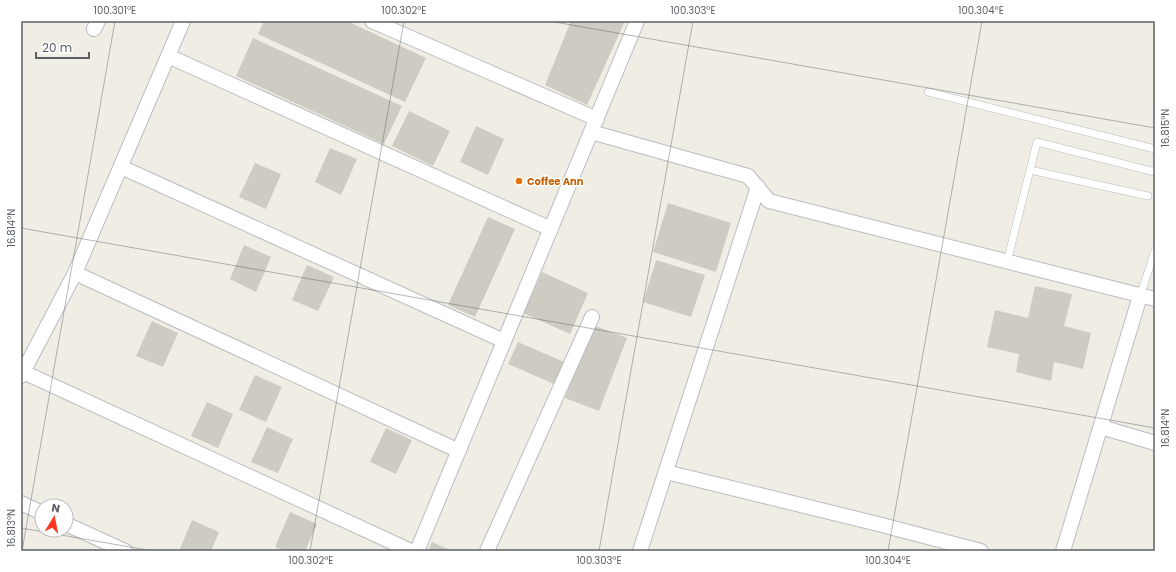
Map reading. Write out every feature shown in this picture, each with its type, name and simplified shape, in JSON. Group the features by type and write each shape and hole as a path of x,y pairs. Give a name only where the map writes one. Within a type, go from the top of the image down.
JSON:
{"street":[{"path":"183,21 76,273 22,373 411,551"},
{"path":"372,21 594,126 748,176 769,201 1155,299"},
{"path":"417,551 637,21"},
{"path":"168,56 551,230"},
{"path":"121,167 504,341"},
{"path":"640,551 758,187"},
{"path":"76,273 459,451"},
{"path":"1063,551 1140,296"},
{"path":"486,551 592,317"},
{"path":"1101,427 1155,443"},
{"path":"666,472 981,551"},
{"path":"21,504 34,510"},
{"path":"74,528 126,551"}],"lane":[{"path":"928,92 1155,149"},
{"path":"1007,262 1037,142 1155,172"},
{"path":"1030,170 1148,196"},
{"path":"1140,296 1155,251"}],"building":[{"path":"264,21 347,21 426,58 405,102 258,34"},
{"path":"571,21 625,21 587,105 545,85"},
{"path":"253,38 402,106 384,144 236,76"},
{"path":"409,111 450,131 433,166 392,146"},
{"path":"476,126 504,139 488,175 460,162"},
{"path":"330,148 357,159 341,195 315,182"},
{"path":"255,163 281,174 266,209 239,197"},
{"path":"668,203 731,223 716,272 653,252"},
{"path":"488,217 515,229 475,317 448,305"},
{"path":"244,245 271,257 256,292 230,279"},
{"path":"656,260 705,275 691,317 643,302"},
{"path":"307,265 334,277 318,311 292,300"},
{"path":"542,272 588,293 570,334 523,313"},
{"path":"1035,286 1072,294 1064,326 1091,333 1083,369 1054,362 1051,381 1016,372 1019,354 987,347 995,310 1028,318"},
{"path":"152,321 178,333 163,367 136,356"},
{"path":"593,325 627,338 599,411 565,398"},
{"path":"518,342 564,362 554,384 508,364"},
{"path":"255,375 282,387 266,422 239,410"},
{"path":"207,402 233,414 218,448 191,436"},
{"path":"267,427 293,439 278,473 251,462"},
{"path":"386,428 412,440 396,474 370,462"},
{"path":"290,512 317,524 305,551 285,551 275,547"},
{"path":"192,520 219,532 211,551 179,551"},
{"path":"432,542 452,551 428,551"}],"place":[{"name":"Coffee Ann","path":"519,181"}]}
